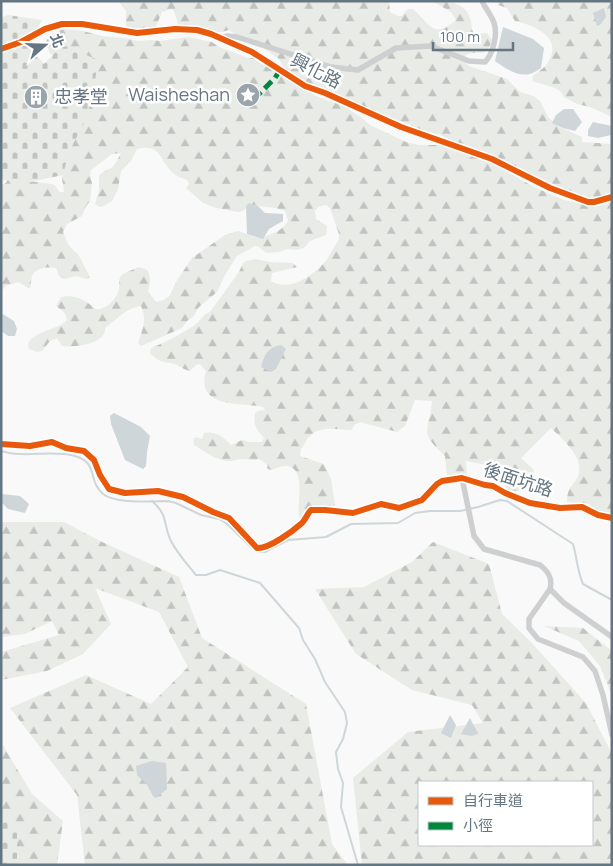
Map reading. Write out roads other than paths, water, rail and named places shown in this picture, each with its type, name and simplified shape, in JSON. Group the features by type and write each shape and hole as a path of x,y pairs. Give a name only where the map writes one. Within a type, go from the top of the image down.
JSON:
{"street":[{"path":"220,38 228,36 237,38 331,67 358,70 396,48 431,46 469,61 485,62 492,50 495,33 494,22 482,1"},
{"name":"興化路","path":"1,49 21,42 45,29 62,24 82,24 137,33 189,29 211,34 252,52 304,86 325,93 401,127 492,159 550,188 588,202 612,196"},
{"name":"後面坑路","path":"1,444 30,446 52,442 66,448 84,451 94,460 100,475 110,488 125,492 158,491 182,497 229,518 257,548 267,547 281,538 302,523 311,510 353,513 381,504 399,508 422,500 442,481 462,478 485,486 493,486 530,503 560,508 582,507 598,515 612,518"},
{"path":"462,478 474,536 484,549 540,565 548,571 552,583 550,589 529,619 529,628 538,639 583,657 595,671 603,695 612,735"},
{"path":"550,589 564,603 612,637"}],"waterway":[{"path":"1,451 15,454 54,453 75,456 82,459 90,467 95,483 103,494 125,501 168,501 176,503 201,515 219,519 226,523 255,551 265,552 288,540 326,537 351,524 398,523 415,513 460,511 500,500 507,501 573,544 583,584 612,600"},
{"path":"152,501 161,510 172,544 196,575 206,575 220,570 260,583 299,628 303,640 315,659 325,682 345,712 347,723 343,739 336,752 338,769 343,783 341,807 358,865"}],"place":[{"name":"Waisheshan","path":"248,95"},
{"name":"忠孝堂","path":"36,97"}]}
